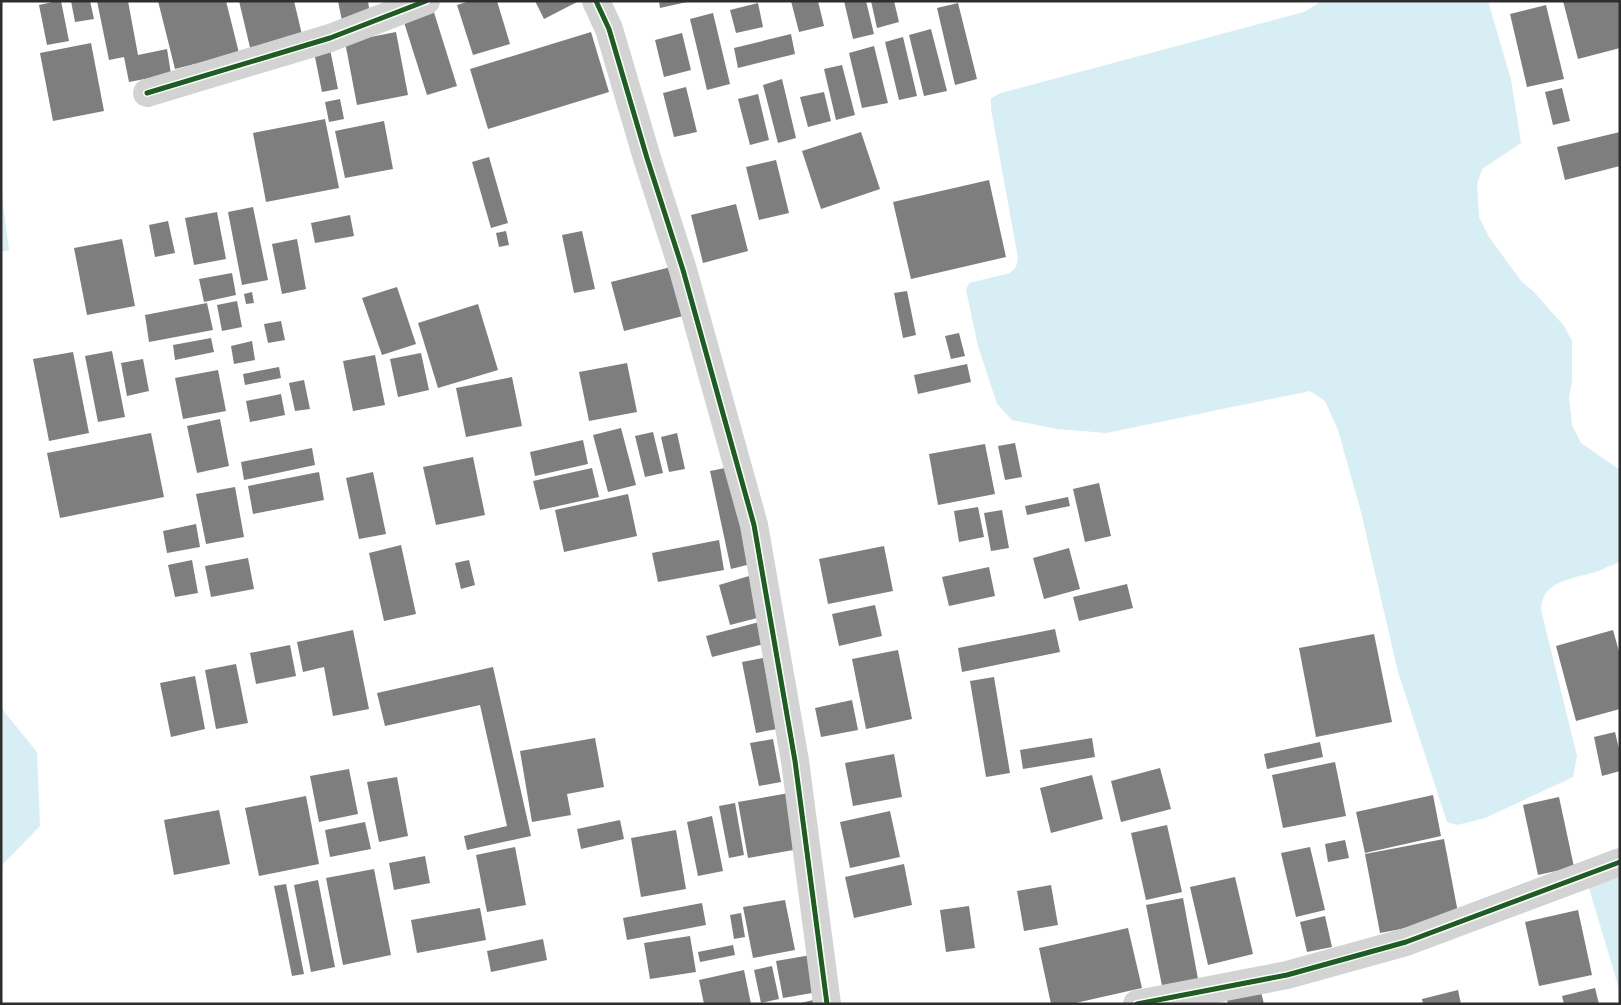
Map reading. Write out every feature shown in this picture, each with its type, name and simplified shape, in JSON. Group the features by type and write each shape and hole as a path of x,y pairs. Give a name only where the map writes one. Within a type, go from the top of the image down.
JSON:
{"street":[{"path":"147,93 330,38 426,1"},
{"path":"596,1 609,29 647,158 683,270 754,525 795,761 827,1004"},
{"path":"1137,1004 1287,975 1406,942 1620,862"}],"water":[{"path":"1322,1 1488,1 1511,80 1521,143 1482,169 1477,184 1479,217 1489,237 1521,281 1534,292 1564,326 1572,341 1572,380 1569,398 1572,425 1581,443 1620,470 1620,562 1553,586 1543,600 1541,610 1577,756 1573,777 1485,818 1457,825 1447,822 1398,672 1361,512 1338,430 1325,401 1310,391 1106,433 1057,429 1012,420 997,404 978,346 966,290 969,283 1010,273 1016,267 1018,258 991,109 991,98 1001,93 1304,12"},
{"path":"1,189 9,250 1,252"},
{"path":"1,708 37,752 40,826 1,866"},
{"path":"1620,877 1620,992 1589,888"}],"building":[{"path":"61,1 69,41 47,45 39,5"},
{"path":"71,1 90,1 94,19 75,22"},
{"path":"97,1 128,1 138,55 167,49 171,74 129,82 124,57 109,60"},
{"path":"158,1 226,1 239,53 175,69"},
{"path":"239,1 294,1 304,43 252,56"},
{"path":"338,1 368,1 370,15 342,21"},
{"path":"470,1 497,1 510,44 473,55 457,5"},
{"path":"535,1 579,1 544,19"},
{"path":"659,1 687,1 687,2 660,8"},
{"path":"791,1 818,1 824,26 799,32"},
{"path":"844,1 866,1 874,34 853,39"},
{"path":"871,1 894,1 899,22 877,28"},
{"path":"1563,1 1619,1 1620,48 1578,59"},
{"path":"758,3 763,27 736,33 730,10"},
{"path":"958,3 977,79 955,85 937,8"},
{"path":"1546,5 1564,79 1527,87 1510,14"},
{"path":"432,6 457,86 427,95 402,16"},
{"path":"713,13 730,84 707,90 690,19"},
{"path":"931,29 947,91 924,96 909,35"},
{"path":"396,32 408,95 357,105 345,42"},
{"path":"591,32 609,92 488,129 470,69"},
{"path":"682,33 691,70 664,77 655,40"},
{"path":"791,34 795,54 738,68 734,48"},
{"path":"903,37 917,96 899,100 885,42"},
{"path":"91,43 104,111 53,121 40,53"},
{"path":"874,46 888,103 862,108 849,53"},
{"path":"330,49 338,89 322,92 314,52"},
{"path":"842,65 855,115 836,120 824,69"},
{"path":"782,79 796,138 778,143 763,85"},
{"path":"686,87 697,132 674,137 663,93"},
{"path":"1562,88 1570,121 1553,125 1545,92"},
{"path":"824,92 831,121 808,127 800,97"},
{"path":"758,94 769,140 750,145 738,99"},
{"path":"340,99 344,119 329,122 325,102"},
{"path":"325,119 339,188 266,202 253,133"},
{"path":"384,121 393,169 345,178 335,131"},
{"path":"861,132 880,189 821,209 802,151"},
{"path":"1620,132 1620,166 1565,180 1557,147"},
{"path":"489,157 508,223 491,228 472,162"},
{"path":"776,160 789,213 759,220 746,167"},
{"path":"989,180 1006,257 911,279 893,202"},
{"path":"736,204 748,251 703,263 691,215"},
{"path":"253,207 268,280 242,285 228,212"},
{"path":"217,212 226,259 194,265 185,218"},
{"path":"350,215 354,236 315,243 311,223"},
{"path":"168,221 175,253 155,257 149,225"},
{"path":"506,231 509,245 499,247 496,233"},
{"path":"582,231 595,289 574,293 562,235"},
{"path":"122,239 135,306 87,315 74,248"},
{"path":"297,239 306,289 282,294 272,244"},
{"path":"671,267 683,316 624,331 611,282"},
{"path":"232,273 236,295 204,302 199,279"},
{"path":"397,287 416,344 382,355 362,298"},
{"path":"907,291 916,335 903,338 894,293"},
{"path":"252,292 254,303 246,304 244,294"},
{"path":"237,301 242,327 222,331 217,305"},
{"path":"207,303 213,330 149,342 145,315"},
{"path":"478,304 498,370 438,388 418,323"},
{"path":"281,321 285,340 268,343 264,324"},
{"path":"959,333 965,356 951,359 945,336"},
{"path":"211,338 214,352 175,360 173,345"},
{"path":"252,341 255,360 234,364 231,346"},
{"path":"112,351 125,417 98,422 85,356"},
{"path":"73,352 89,433 49,441 33,359"},
{"path":"421,353 429,390 398,397 390,359"},
{"path":"375,355 385,405 353,411 343,361"},
{"path":"143,359 149,391 127,396 121,363"},
{"path":"627,363 637,412 589,421 579,372"},
{"path":"967,364 971,382 918,394 914,375"},
{"path":"279,367 281,378 245,385 243,374"},
{"path":"218,370 226,411 183,419 175,378"},
{"path":"512,377 522,426 466,437 456,388"},
{"path":"304,380 310,409 295,411 289,383"},
{"path":"281,394 285,415 250,422 246,401"},
{"path":"220,419 229,466 197,473 187,426"},
{"path":"621,428 636,485 608,492 593,435"},
{"path":"653,432 663,473 645,477 635,436"},
{"path":"151,433 164,497 60,518 47,453"},
{"path":"677,433 685,469 669,472 661,437"},
{"path":"583,440 588,464 535,476 530,452"},
{"path":"1015,443 1022,477 1005,480 998,446"},
{"path":"985,444 995,494 938,505 929,454"},
{"path":"312,448 315,465 244,480 241,462"},
{"path":"473,457 485,515 436,525 423,467"},
{"path":"730,467 751,564 731,569 710,471"},
{"path":"592,468 599,497 540,510 533,481"},
{"path":"319,472 324,500 253,514 248,486"},
{"path":"373,472 386,534 359,539 346,478"},
{"path":"1099,483 1111,536 1085,542 1073,489"},
{"path":"235,487 244,537 206,544 196,494"},
{"path":"628,494 637,536 564,552 555,510"},
{"path":"1068,497 1070,506 1027,515 1025,506"},
{"path":"978,507 984,537 959,542 954,511"},
{"path":"1002,510 1009,548 991,551 984,513"},
{"path":"196,524 200,547 167,553 163,531"},
{"path":"719,540 724,570 658,582 652,553"},
{"path":"401,545 416,614 384,621 369,553"},
{"path":"884,546 893,591 828,604 819,559"},
{"path":"1069,548 1080,589 1044,599 1033,558"},
{"path":"248,558 254,589 211,597 205,566"},
{"path":"192,560 198,593 175,597 168,565"},
{"path":"469,560 475,585 461,589 455,563"},
{"path":"989,567 995,596 949,606 942,577"},
{"path":"749,576 761,617 730,625 719,585"},
{"path":"1127,584 1133,608 1079,621 1073,597"},
{"path":"875,605 882,636 839,646 832,614"},
{"path":"763,621 768,643 712,657 706,636"},
{"path":"1055,629 1060,652 962,672 958,648"},
{"path":"353,630 369,709 333,716 324,667 303,672 297,642"},
{"path":"1613,630 1620,655 1620,709 1576,721 1556,646"},
{"path":"1374,634 1392,722 1316,737 1299,648"},
{"path":"290,645 296,676 256,684 250,653"},
{"path":"898,650 912,719 866,729 852,659"},
{"path":"763,658 777,729 756,733 742,662"},
{"path":"236,664 248,723 216,729 205,670"},
{"path":"493,667 531,836 467,850 464,836 507,826 480,705 385,726 377,693"},
{"path":"195,676 205,729 171,737 160,683"},
{"path":"994,677 1010,773 986,777 970,681"},
{"path":"852,700 858,730 821,737 815,708"},
{"path":"1615,732 1620,753 1620,771 1602,776 1594,737"},
{"path":"595,738 604,787 567,794 571,815 532,822 520,751"},
{"path":"1092,738 1095,757 1023,769 1020,750"},
{"path":"773,739 781,782 759,786 750,743"},
{"path":"1320,742 1323,757 1267,769 1264,754"},
{"path":"894,754 902,797 853,806 845,763"},
{"path":"1335,762 1346,816 1283,828 1272,775"},
{"path":"1160,768 1171,809 1121,822 1111,781"},
{"path":"349,769 358,814 319,822 310,776"},
{"path":"1092,775 1103,819 1051,833 1040,788"},
{"path":"397,777 408,836 379,842 367,782"},
{"path":"789,793 799,849 748,858 738,802"},
{"path":"1433,795 1441,836 1365,853 1356,812"},
{"path":"306,796 319,864 259,876 245,808"},
{"path":"1559,797 1574,867 1538,875 1523,805"},
{"path":"735,803 744,855 729,858 719,806"},
{"path":"219,810 230,864 174,875 164,820"},
{"path":"890,811 900,857 850,868 840,822"},
{"path":"712,816 723,871 698,876 687,822"},
{"path":"620,820 624,839 581,849 577,829"},
{"path":"365,822 371,849 330,857 325,830"},
{"path":"1167,825 1182,892 1146,900 1131,833"},
{"path":"676,830 686,889 641,897 631,838"},
{"path":"1444,839 1459,918 1380,933 1365,854"},
{"path":"1345,840 1349,858 1328,862 1325,844"},
{"path":"515,847 526,905 487,912 476,855"},
{"path":"1310,847 1325,910 1296,917 1281,853"},
{"path":"425,856 430,883 394,890 389,863"},
{"path":"904,864 912,905 854,918 845,877"},
{"path":"374,869 391,955 343,965 326,878"},
{"path":"1235,877 1253,954 1208,965 1190,887"},
{"path":"318,880 335,967 311,972 294,885"},
{"path":"286,884 304,974 292,976 274,886"},
{"path":"1051,885 1058,925 1024,931 1017,891"},
{"path":"1183,898 1198,979 1162,986 1146,905"},
{"path":"785,900 795,950 753,958 743,907"},
{"path":"702,903 706,925 627,940 623,918"},
{"path":"969,906 975,948 946,952 940,910"},
{"path":"480,908 486,940 417,953 411,920"},
{"path":"1578,910 1592,975 1539,986 1525,922"},
{"path":"741,913 745,937 734,939 730,915"},
{"path":"1325,916 1332,947 1307,952 1300,922"},
{"path":"1128,928 1142,988 1071,1004 1051,1004 1039,948"},
{"path":"690,936 696,972 650,979 644,943"},
{"path":"543,939 547,960 491,972 487,951"},
{"path":"733,945 735,955 700,962 698,952"},
{"path":"811,955 818,992 783,998 776,961"},
{"path":"772,966 779,999 761,1003 754,970"},
{"path":"744,970 751,1004 704,1004 699,980"},
{"path":"1595,988 1599,1004 1564,1004 1562,996"},
{"path":"1458,990 1461,1004 1423,1004 1422,999"},
{"path":"1261,992 1264,1004 1228,1004 1227,1000"},
{"path":"813,1000 814,1004 801,1004 801,1003"}],"cycle path":[{"path":"147,93 330,38 426,1"},
{"path":"596,1 609,29 647,158 683,270 754,525 795,761 827,1004"},
{"path":"1137,1004 1287,975 1406,942 1620,862"}]}
